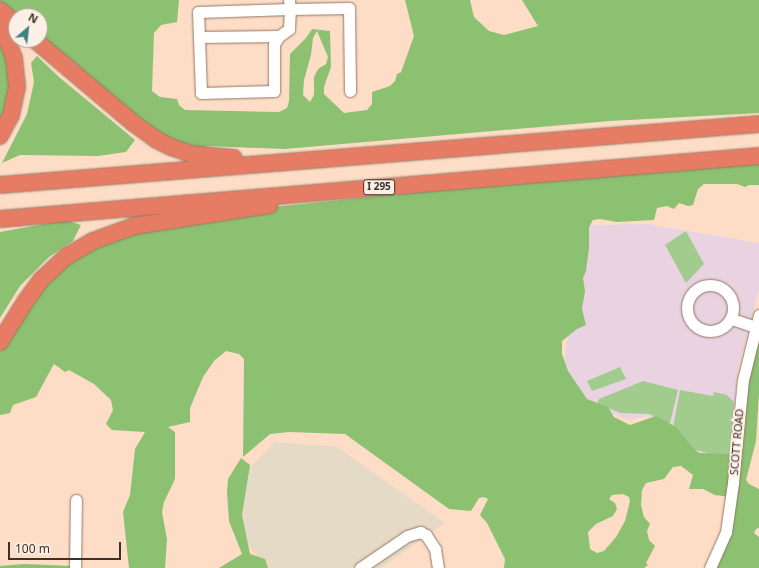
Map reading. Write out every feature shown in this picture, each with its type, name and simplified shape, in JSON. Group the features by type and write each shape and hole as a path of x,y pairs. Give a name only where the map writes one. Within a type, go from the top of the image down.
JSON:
{"highway":[{"path":"0,10 8,17"},
{"path":"0,28 7,40 14,58 17,87 11,115 0,136"},
{"path":"45,48 140,128 171,147 191,154 213,157 308,161"},
{"path":"0,185 759,124"},
{"name":"I 295","path":"0,219 759,156"},
{"path":"0,342 29,296 48,273 76,251 102,236 134,226 261,206 354,189"}],"street":[{"path":"290,5 289,29 279,36 274,44 274,91 201,93 198,12 290,5 349,8 350,91"},
{"path":"199,37 279,36"},
{"path":"706,285 720,287 727,292 734,304 732,319 721,329 713,332 698,328 688,316 688,300 698,288 706,285"},
{"name":"SCOTT ROAD","path":"710,568 726,532 733,482 743,380 759,315"},
{"path":"732,319 755,327"},
{"path":"75,568 76,500"},
{"path":"360,568 407,536 420,532 426,535 435,549 435,566"}],"shaded area":[{"path":"648,224 759,243 759,290 738,368 729,463 671,449 666,427 647,416 629,420 599,408 582,397 562,375 574,295 588,225"},
{"path":"275,442 337,447 445,523 381,568 264,568 244,537 237,480"}],"green space":[{"path":"0,0 179,0 177,22 161,25 154,33 152,91 160,97 177,99 179,105 185,110 279,112 287,108 289,101 290,54 306,38 312,29 330,31 331,67 324,87 324,94 344,113 367,110 372,104 372,92 390,86 395,81 397,74 401,72 414,36 405,0 470,0 474,17 489,31 504,35 538,26 522,0 759,0 759,113 610,121 285,149 207,146 195,157 186,154 48,46 48,8 8,8 8,14 0,12","holes":["317,31 328,57 326,64 318,69 314,77 314,95 310,102 303,95 304,80 311,55 313,38"]},
{"path":"0,30 14,62 0,135"},
{"path":"37,56 59,77 135,140 126,152 98,156 20,155 2,163 27,114 34,82 31,63"},
{"path":"759,158 759,185 749,185 745,187 737,184 704,184 698,189 693,205 688,206 679,203 674,209 667,206 657,208 654,220 617,222 600,219 593,220 589,227 589,248 586,271 583,278 585,291 582,309 586,325 577,329 562,341 562,354 568,371 587,399 608,407 614,417 630,425 656,416 676,427 692,447 699,453 731,454 759,313 759,394 756,441 746,480 749,484 759,489 759,528 756,529 754,533 759,537 759,568 710,568 716,556 730,497 715,495 703,489 689,489 693,475 681,466 673,467 664,479 646,483 642,490 641,505 644,517 650,524 647,531 649,540 655,546 646,563 648,565 644,568 504,568 505,559 487,523 480,515 488,499 484,497 479,498 471,511 449,509 345,434 289,432 270,434 243,457 244,359 239,354 226,351 214,361 203,377 190,408 190,422 168,427 175,432 175,479 164,502 162,512 167,539 165,568 129,568 123,512 130,495 135,449 145,432 112,430 106,424 113,410 111,400 94,384 69,370 65,372 54,364 36,397 13,405 10,413 0,415 0,342 32,291 103,237 261,208","holes":["623,494 629,497 630,501 625,521 616,537 604,551 597,553 590,549 588,532 596,524 613,516 617,509 615,503 609,499 612,495"]},
{"path":"66,220 81,225 73,241 49,257 20,286 0,318 0,232"},
{"path":"686,231 704,264 686,283 665,245"},
{"path":"620,367 626,379 592,391 587,381"},
{"path":"643,381 678,390 670,423 667,424 650,414 621,413 597,404 599,399"},
{"path":"680,390 713,396 714,392 727,395 734,402 729,458 670,444"},
{"path":"241,458 250,465 242,515 250,554 265,559 268,568 219,568 242,554 229,521 227,492 228,479"},
{"path":"24,564 73,566 74,568 0,568 0,566"}]}
